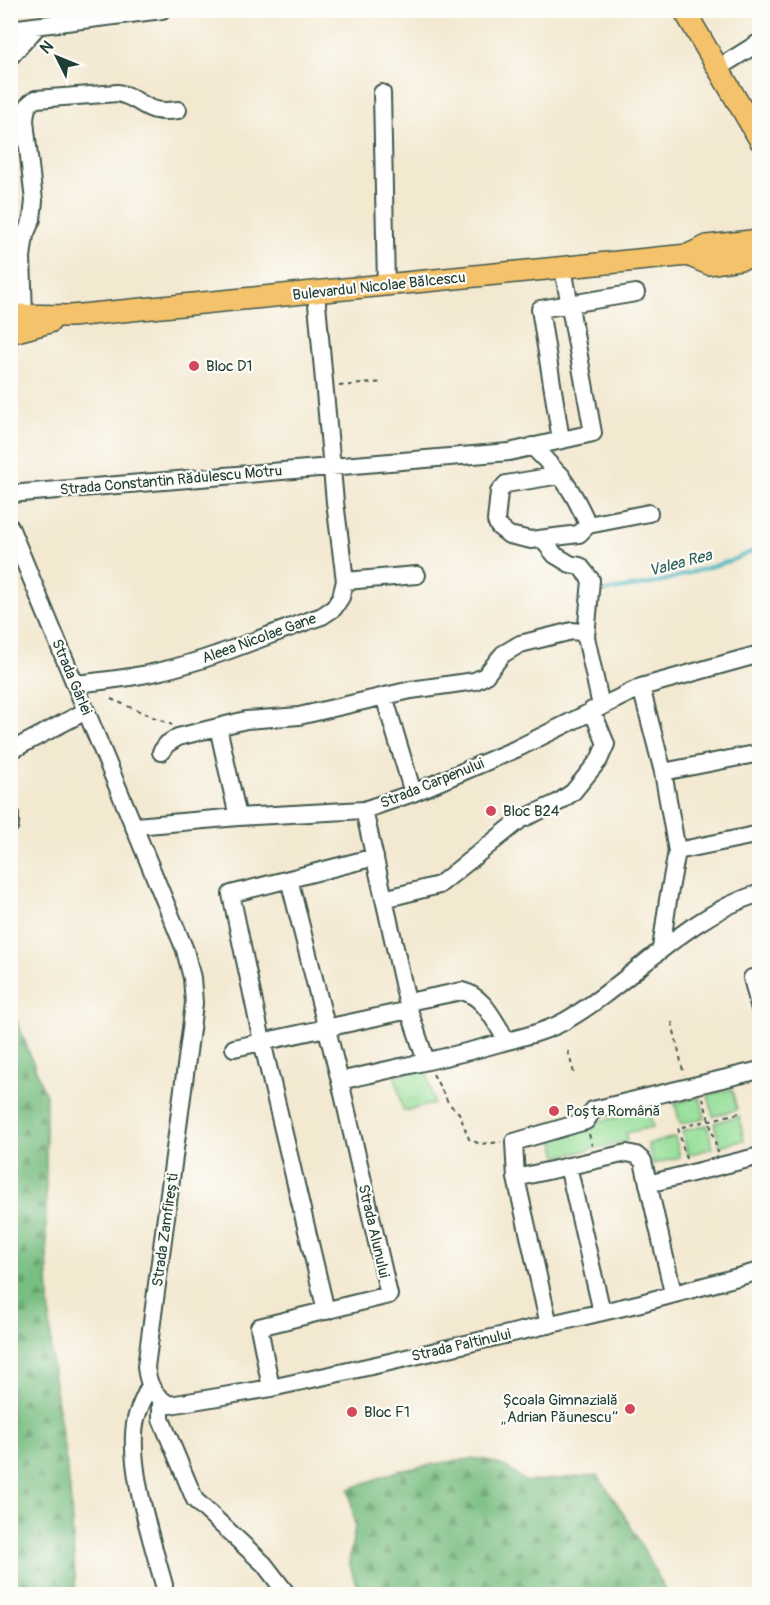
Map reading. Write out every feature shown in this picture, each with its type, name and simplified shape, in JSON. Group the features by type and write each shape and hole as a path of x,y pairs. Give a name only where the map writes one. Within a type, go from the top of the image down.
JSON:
{"main road":[{"path":"684,10 759,140"},
{"name":"Bulevardul Nicolae Bălcescu","path":"17,315 71,316 386,286 688,255 707,246 759,240"},
{"name":"Bulevardul Nicolae Bălcescu","path":"688,255 709,264 759,256"},
{"name":"Bulevardul Nicolae Bălcescu","path":"10,333 71,316"}],"street":[{"path":"10,29 162,10"},
{"path":"10,57 38,26"},
{"path":"718,68 759,42"},
{"path":"17,315 24,235 32,219 34,201 25,121 26,108 30,102 36,99 118,93 128,95 147,109 163,112 178,110"},
{"path":"382,93 386,286"},
{"path":"563,268 571,305"},
{"path":"316,293 332,466"},
{"path":"561,440 540,309 636,293"},
{"name":"Strada Constantin Rădulescu Motru","path":"10,494 508,452 593,433 571,305"},
{"path":"532,446 561,474 576,497 588,525"},
{"name":"Aleea Nicolae Gane","path":"75,684 110,681 162,671 322,616 334,608 341,597 345,581 332,466"},
{"path":"561,474 506,484 499,492 496,521 499,527 509,535 521,539 542,539 579,534 588,525 649,513"},
{"name":"Strada Gârlei","path":"10,527 136,826"},
{"path":"384,899 439,885 520,820 559,802 573,792 599,760 606,744 597,708 586,637 591,580 580,566 570,564 555,555 542,539"},
{"path":"345,581 417,575"},
{"path":"161,752 167,744 178,737 246,720 299,716 384,696 475,681 485,676 503,654 520,644 572,631 580,632 586,637"},
{"name":"Strada Carpenului","path":"136,826 238,817 364,810 412,793 516,749 641,687 759,654"},
{"path":"641,687 663,772 677,851 661,949"},
{"path":"384,696 412,793"},
{"path":"10,751 86,711"},
{"path":"218,727 238,817"},
{"path":"663,772 759,753"},
{"path":"364,810 408,1006 426,1061"},
{"path":"10,814 10,825"},
{"name":"Strada Zamfirești","path":"136,826 185,950 192,978 194,1003 146,1367 154,1394 161,1400 160,1419 195,1500 264,1564 287,1594"},
{"path":"677,851 759,834"},
{"path":"326,1311 262,1041 231,894 375,856"},
{"name":"Strada Alunului","path":"272,1388 259,1327 388,1295 340,1081 289,879"},
{"path":"340,1081 465,1053 543,1031 592,1004 707,915 759,893"},
{"path":"752,978 759,1009"},
{"path":"234,1048 462,991 470,993 484,1005 501,1031"},
{"path":"549,1325 516,1178 514,1142 586,1121 593,1110 759,1070"},
{"path":"516,1178 627,1153 636,1155 643,1161 673,1293"},
{"path":"648,1184 759,1156"},
{"path":"568,1166 602,1312"},
{"name":"Strada Paltinului","path":"161,1400 170,1405 178,1405 272,1388 549,1325 759,1271"},
{"path":"150,1384 137,1418 134,1436 135,1461 147,1525 164,1586"}],"path":[{"path":"325,387 384,382"},
{"path":"111,699 192,733"},
{"path":"672,1022 693,1085 709,1120 721,1166"},
{"path":"568,1051 574,1077"},
{"path":"426,1061 449,1104 459,1113 469,1139 480,1144 514,1142"},
{"path":"690,1174 678,1128 739,1113"}],"green space":[{"path":"11,1006 46,1096 46,1230 52,1363 70,1490 76,1594 11,1594"},
{"path":"426,1068 434,1104 403,1111 395,1076"},
{"path":"732,1089 737,1110 713,1116 708,1095"},
{"path":"700,1097 705,1118 680,1124 675,1103"},
{"path":"649,1110 653,1127 626,1133 627,1141 558,1157 553,1138 592,1129 591,1123"},
{"path":"739,1116 744,1140 720,1146 714,1123"},
{"path":"707,1125 713,1148 688,1155 682,1131"},
{"path":"675,1137 680,1157 653,1164 648,1144"},
{"path":"483,1459 506,1467 526,1482 597,1475 626,1518 667,1594 359,1594 349,1562 355,1526 349,1489 398,1471 457,1460"}],"waterway":[{"name":"Valea Rea","path":"605,591 656,583 730,561 760,548"}],"place":[{"name":"Bloc D1","path":"194,366"},
{"name":"Bloc B24","path":"491,811"},
{"name":"Poșta Română","path":"554,1111"},
{"name":"Școala Gimnazială „Adrian Păunescu”","path":"630,1409"},
{"name":"Bloc F1","path":"352,1412"}]}
